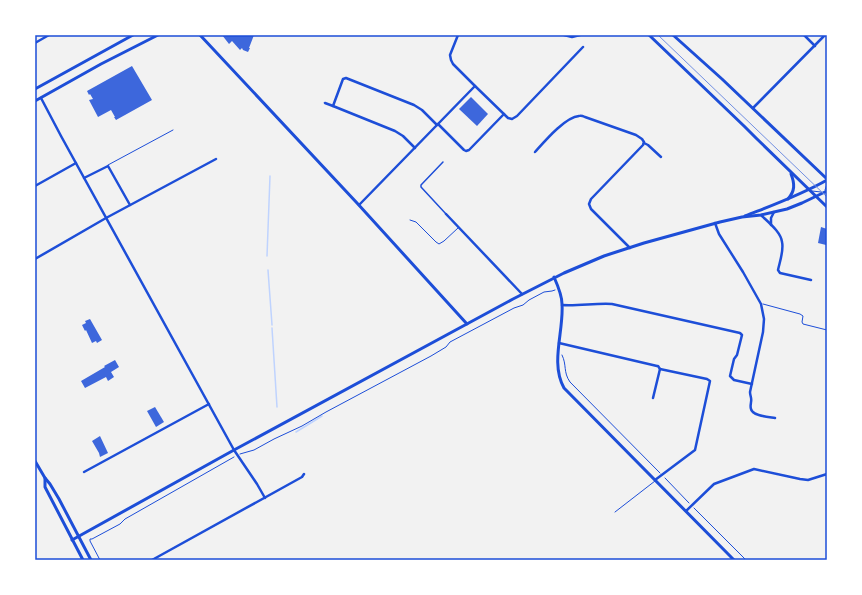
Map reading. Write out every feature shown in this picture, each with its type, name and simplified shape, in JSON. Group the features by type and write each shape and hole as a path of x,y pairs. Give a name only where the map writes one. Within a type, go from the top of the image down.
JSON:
{"street":[{"path":"35,43 49,35"},
{"path":"35,89 133,35"},
{"path":"35,100 158,35"},
{"path":"200,35 359,205 467,324"},
{"path":"458,35 450,56 453,64 509,119 515,118 584,47"},
{"path":"564,35 572,37 580,35"},
{"path":"649,35 827,207"},
{"path":"673,35 753,108 827,180 786,201 742,217"},
{"path":"804,35 815,46"},
{"path":"753,108 825,35"},
{"path":"333,106 343,80 346,78 414,105 438,124 464,150 468,150 504,114"},
{"path":"359,205 475,86"},
{"path":"41,98 234,450 257,484 264,498"},
{"path":"325,103 395,131 403,136 415,148"},
{"path":"535,152 559,127 572,118 579,116 595,120 636,135 642,139 644,144 648,145 661,157"},
{"path":"630,248 591,209 590,201 644,144"},
{"path":"35,260 106,218 216,159"},
{"path":"443,162 421,185 421,187 522,294"},
{"path":"35,186 76,163"},
{"path":"84,178 108,166 130,205"},
{"path":"786,201 792,193 794,187 790,172"},
{"path":"72,540 234,450 554,277 630,248 715,223 774,212 797,205 826,193"},
{"path":"771,225 770,220 774,212"},
{"path":"761,215 780,236 782,241 783,246 778,270 779,272 811,280"},
{"path":"715,223 717,230 761,304 764,319 764,332 750,395 752,400 752,412 775,418"},
{"path":"554,277 560,292 562,305 558,371 564,388 734,560"},
{"path":"562,305 612,304 740,333 742,335 730,376 734,380 752,384"},
{"path":"560,343 658,366 660,369 707,379 710,381 695,450 655,480"},
{"path":"653,398 660,369"},
{"path":"84,472 209,404"},
{"path":"35,461 50,484 91,560"},
{"path":"686,511 714,484 754,469 808,480 827,474"},
{"path":"152,560 302,477 304,474"},
{"path":"45,478 45,487 83,560"}],"lane":[{"path":"108,166 173,130"},
{"path":"810,190 826,193 827,184"},
{"path":"410,220 416,222 439,244 458,227"},
{"path":"761,304 800,314 803,316 803,324 827,330"},
{"path":"615,512 655,480"}],"path":[{"path":"100,560 90,539 118,525 125,519 238,455 254,450 302,426 430,356 457,338 514,308 524,305 531,299 544,292 556,289"},
{"path":"562,355 564,359 565,373 570,382 746,560"}],"building":[{"path":"222,35 254,35 248,52 242,48 240,50 232,41 229,44"},
{"path":"132,66 152,100 116,120 111,110 98,117 89,100 93,99 87,91"},
{"path":"471,97 488,114 477,126 459,109"},
{"path":"821,227 827,229 826,245 818,243"},
{"path":"90,319 102,340 97,343 96,341 92,343 82,325 86,323 85,321"},
{"path":"115,360 119,367 111,372 114,377 108,381 106,377 85,388 81,381"},
{"path":"155,407 164,422 156,427 147,411"},
{"path":"100,436 108,453 100,457 92,441"}],"waterway":[{"path":"267,256 270,176"},
{"path":"268,270 272,325"},
{"path":"272,328 277,407"},
{"path":"296,432 322,416"}],"tram line":[{"path":"658,35 827,197"}]}
